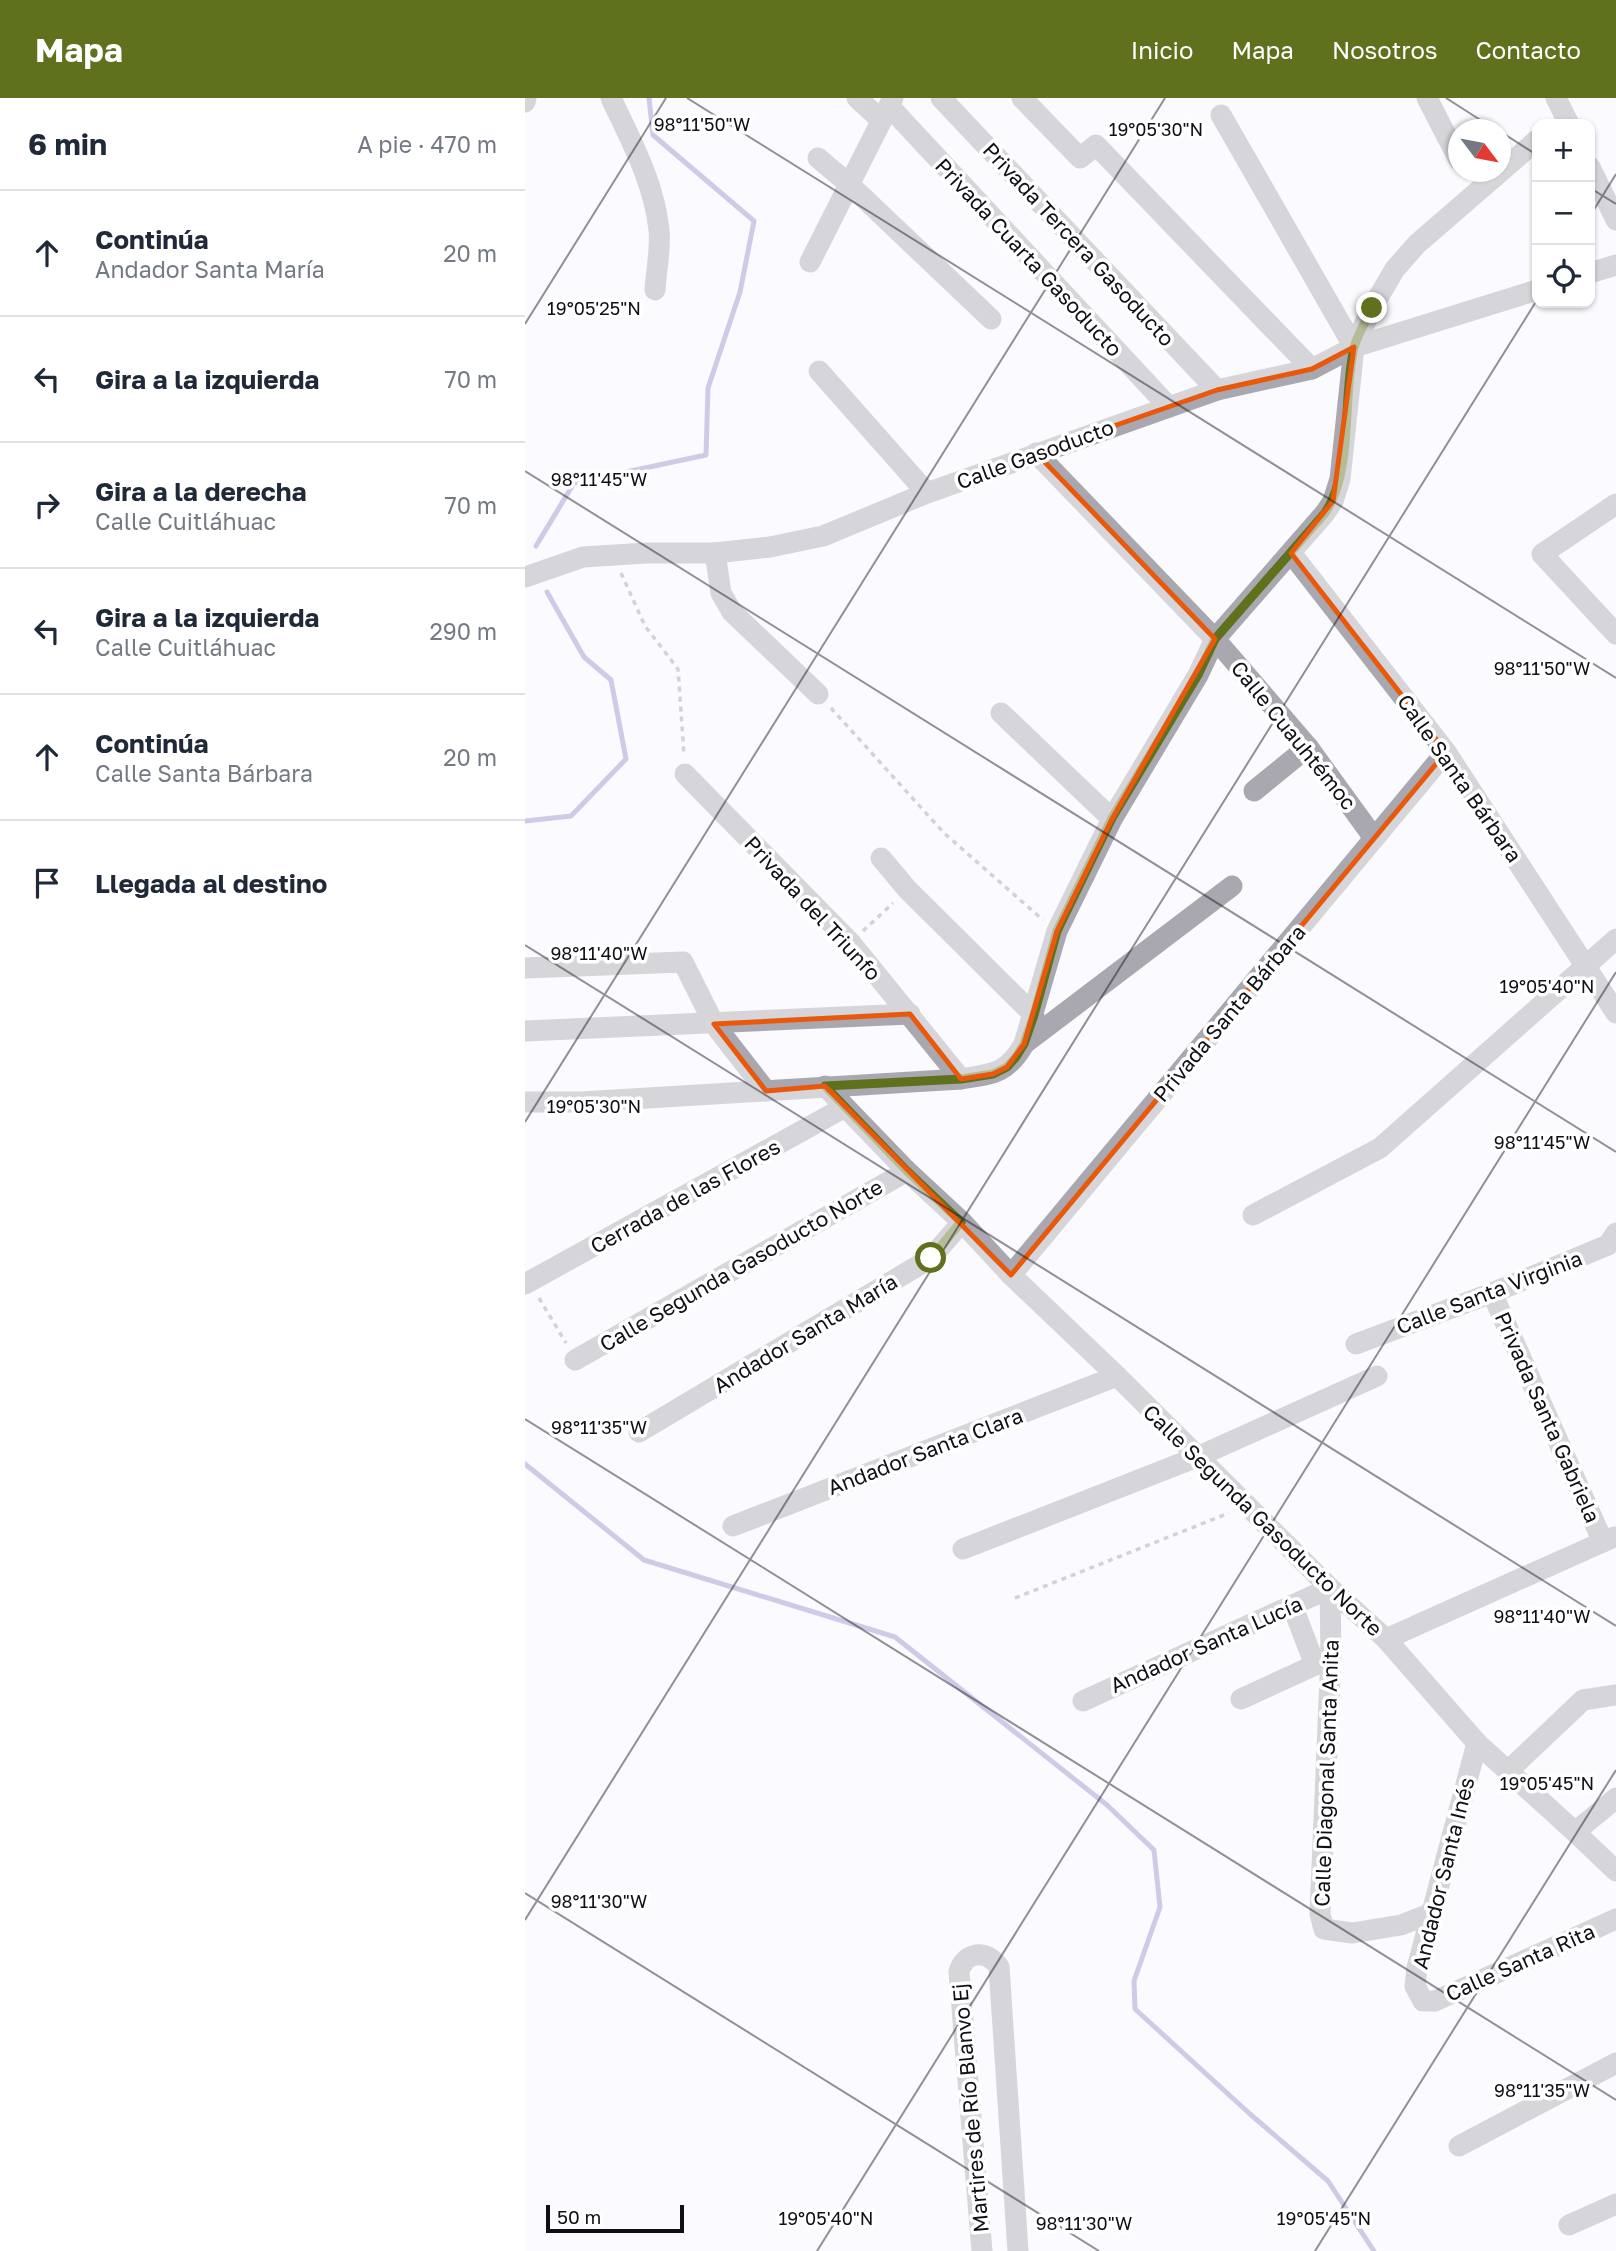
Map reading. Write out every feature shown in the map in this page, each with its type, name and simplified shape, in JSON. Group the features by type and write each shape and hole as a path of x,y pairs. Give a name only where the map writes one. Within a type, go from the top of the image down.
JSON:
{"street":[{"path":"611,98 637,150 649,184 659,231 655,290"},
{"name":"Privada Cuarta Gasoducto","path":"857,98 888,108 1169,407"},
{"name":"Privada Tercera Gasoducto","path":"941,98 1217,390"},
{"path":"1022,98 1080,158 1096,145 1312,369"},
{"path":"1427,98 1448,140"},
{"path":"810,262 888,108"},
{"path":"1221,115 1354,347"},
{"path":"525,1102 581,1102 961,1079 993,1074 1007,1067 1024,1044 1057,931 1112,818 1198,675 1215,639 1333,501 1340,479 1354,347 1372,308 1395,269 1417,244 1532,144"},
{"path":"818,158 991,319"},
{"path":"1601,174 1616,220"},
{"path":"1469,182 1476,194"},
{"path":"1595,271 1616,265"},
{"name":"Calle Gasoducto","path":"525,577 583,557 715,553 770,547 823,536 927,493 1217,390 1312,369 1354,347 1532,292"},
{"path":"819,371 927,493"},
{"name":"Calle Cuauhtémoc","path":"1036,453 1215,639 1308,747 1374,838"},
{"path":"1616,504 1542,554 1616,634"},
{"path":"715,553 721,593 732,612 818,694"},
{"name":"Calle Santa Bárbara","path":"1291,553 1446,752 1616,1013"},
{"path":"1001,713 1112,818"},
{"path":"1254,791 1308,747"},
{"name":"Privada Santa Bárbara","path":"1011,1275 1446,752"},
{"name":"Privada del Triunfo","path":"685,774 851,943 961,1079"},
{"path":"881,858 907,889 1034,1015"},
{"path":"1024,1044 1232,886"},
{"path":"1253,1215 1381,1148 1616,939"},
{"path":"525,968 683,962 714,1024 765,1091"},
{"path":"525,1031 909,1014"},
{"name":"Calle Segunda Gasoducto Norte","path":"825,1086 1011,1275 1117,1376 1330,1588 1386,1639 1477,1742 1616,1871"},
{"name":"Cerrada de las Flores","path":"527,1282 845,1107"},
{"name":"Calle Segunda Gasoducto Norte","path":"575,1360 907,1171"},
{"name":"Andador Santa María","path":"639,1432 931,1258 961,1222"},
{"name":"Calle Santa Virginia","path":"1356,1343 1492,1293 1608,1245 1616,1233"},
{"name":"Privada Santa Gabriela","path":"1492,1293 1609,1539"},
{"name":"Andador Santa Clara","path":"733,1526 1117,1376"},
{"path":"963,1549 1197,1457 1377,1376"},
{"path":"1386,1639 1609,1539"},
{"name":"Andador Santa Lucía","path":"1083,1700 1330,1588"},
{"name":"Calle Diagonal Santa Anita","path":"1330,1588 1323,1660 1320,1914 1324,1929 1352,1933 1401,1924 1432,1913"},
{"path":"1241,1699 1323,1660 1292,1605"},
{"path":"1508,1771 1583,1700 1616,1695"},
{"name":"Andador Santa Inés","path":"1423,2001 1415,1986 1417,1968 1477,1742"},
{"path":"1575,1832 1616,1798"},
{"name":"Calle Santa Rita","path":"1423,2001 1435,2001 1616,1919"},
{"name":"Martires de Río Blanvo Ej","path":"982,2251 959,1972 963,1962 976,1954 988,1956 999,1967 1018,2251"},
{"path":"1459,2146 1616,2063"},
{"path":"1569,2225 1616,2204"}],"path":[{"path":"613,554 645,626 678,669 685,774"},
{"path":"818,694 944,834 1057,931"},
{"path":"851,943 907,889"},
{"path":"527,1282 575,1360"},
{"path":"1015,1598 1247,1506"}],"highlighted area":[{"path":"1354,347 1333,501 1291,553 1446,752 1011,1275 825,1086 766,1091 714,1024 910,1014 961,1079 993,1074 1007,1067 1024,1044 1057,931 1112,819 1215,639 1036,453 1217,390 1312,369"}],"waterway":[{"path":"536,546 574,483 706,455 708,388 740,292 754,221 653,135 649,98"},
{"path":"525,821 571,816 626,759 611,680 584,657 547,592"},
{"path":"525,1464 644,1560 895,1637 1107,1805 1154,1850 1160,1907 1134,1981 1135,2009 1328,2181 1374,2251"}],"route":[{"path":"931,1258 961,1222 907,1171 825,1086 961,1079 993,1074 1007,1067 1016,1057 1024,1044 1034,1015 1057,931 1112,818 1198,675 1215,639 1333,501 1340,479 1354,347 1372,308"}]}
